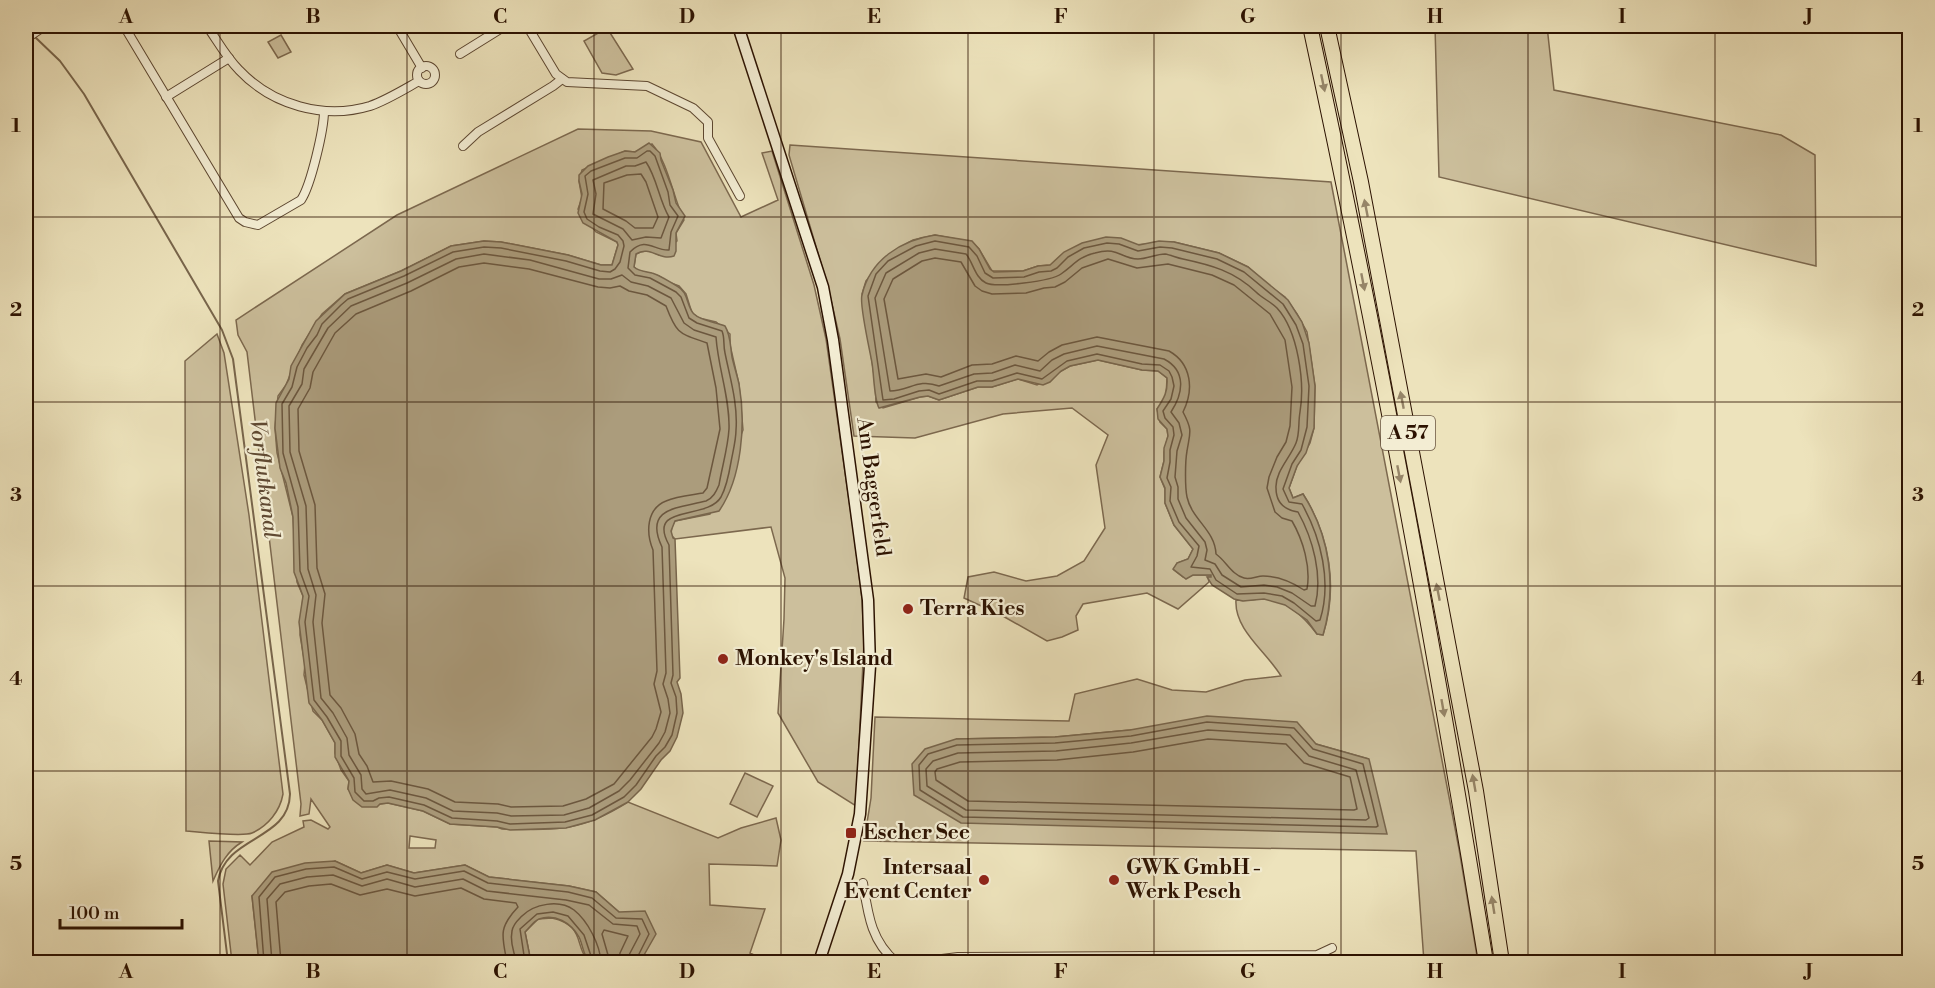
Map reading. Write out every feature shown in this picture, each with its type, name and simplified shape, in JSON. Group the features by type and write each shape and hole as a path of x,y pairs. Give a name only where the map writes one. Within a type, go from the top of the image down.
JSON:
{"highway":[{"name":"A 57","path":"1310,26 1344,183 1428,627 1486,963"},
{"name":"A 57","path":"1326,26 1361,182 1472,767 1502,963"}],"main road":[{"name":"Am Baggerfeld","path":"738,26 823,286 847,437 868,600 870,666 861,814 848,874 819,963"}],"street":[{"path":"29,35 44,26"},
{"path":"124,26 239,218 245,222 258,225 296,204 304,196 323,126 324,111"},
{"path":"207,26 229,58 246,77 268,93 295,105 324,111 350,110 387,99 419,81"},
{"path":"397,26 422,68"},
{"path":"460,54 506,26"},
{"path":"529,26 555,74 562,79 574,83 647,86 693,108 708,122 708,138 740,196"},
{"path":"166,97 229,58"},
{"path":"422,68 432,69 435,76 430,83 423,84 419,81 417,74 422,68"},
{"path":"463,146 478,132 562,79"},
{"path":"863,883 872,929 884,952 896,963"},
{"path":"932,963 958,957 1104,960 1317,955 1332,948"}],"shaded area":[{"path":"1435,26 1547,26 1554,90 1781,135 1815,155 1816,266 1439,177"},
{"path":"607,28 633,69 616,75 602,73 584,41"},
{"path":"281,35 291,52 278,58 268,42"},
{"path":"578,129 651,131 701,142 741,217 778,200 762,153 772,151 814,285 826,339 854,535 862,599 864,642 856,806 818,782 778,713 785,578 771,527 675,539 671,535 675,521 710,514 743,430 739,384 730,345 730,334 716,322 699,318 692,313 686,294 679,286 634,267 636,254 648,251 659,255 677,241 676,233 684,220 662,160 652,144 635,152 625,151 582,170 579,181 582,198 578,209 596,232 617,242 612,265 601,265 568,255 501,242 484,241 451,246 401,271 345,294 322,314 302,345 286,385 278,396 275,428 277,453 293,517 297,582 303,596 300,635 305,664 304,675 313,711 322,720 335,743 335,753 341,770 349,781 348,789 380,804 388,803 423,811 450,824 502,829 553,829 582,824 628,802 718,838 741,828 776,818 781,840 777,866 709,864 710,905 765,909 750,953 756,956 754,962 640,962 643,957 619,912 596,892 569,886 489,877 465,865 414,873 387,865 361,873 335,861 252,896 259,962 232,962 223,884 226,869 240,855 250,865 272,842 304,827 303,821 311,820 328,829 330,827 311,799 309,814 300,816 301,804 247,352 238,335 236,320 397,215","holes":["410,836 436,840 435,848 409,848"]},
{"path":"790,145 1331,182 1459,849 1478,962 1424,962 1416,851 864,841 871,798 875,717 1069,721 1075,694 1137,679 1172,690 1206,692 1245,680 1281,676 1240,621 1236,600 1266,599 1282,603 1301,616 1317,634 1323,635 1330,599 1329,563 1325,545 1320,527 1303,494 1293,498 1289,488 1297,466 1310,443 1314,428 1315,386 1307,332 1285,297 1248,267 1219,253 1174,242 1134,245 1023,271 992,271 972,242 935,235 913,240 894,251 866,281 862,294 876,402 883,408 920,397 928,396 939,400 978,387 992,387 1018,379 1037,385 1070,366 1098,360 1142,370 1158,371 1167,378 1166,397 1157,409 1160,422 1167,429 1168,436 1160,477 1165,489 1165,503 1174,525 1193,549 1188,559 1177,563 1174,570 1183,577 1212,575 1212,577 1208,577 1209,582 1178,609 1147,593 1083,604 1076,616 1078,630 1047,641 1001,615 964,598 968,577 994,572 1026,581 1057,576 1084,561 1105,528 1096,465 1108,435 1072,408 1003,414 915,438 854,436 840,339 828,287 789,155","holes":["1130,730 1316,744 1369,759 956,739 1055,737"]},
{"path":"217,334 224,353 249,515 283,794 276,812 268,822 252,833 240,835 186,831 185,361"},
{"path":"745,773 773,786 757,817 730,804"},
{"path":"209,841 242,842 225,859 213,881"},
{"path":"552,918 563,922 575,931 582,950 590,962 531,962 525,932 538,919"}],"water":[{"path":"649,143 660,153 676,203 685,216 676,233 674,256 664,257 646,251 641,252 636,254 634,267 640,271 657,275 677,286 686,295 694,314 725,326 739,384 742,416 737,467 727,498 719,511 675,521 671,531 675,539 680,678 677,682 683,713 677,737 670,751 628,802 595,820 566,828 510,830 450,824 423,811 388,803 377,807 362,807 353,800 348,789 349,781 335,757 335,743 309,703 299,622 303,596 294,572 293,517 286,483 280,468 275,428 276,403 289,379 291,366 316,321 345,294 401,271 451,246 484,241 501,242 568,255 601,265 612,265 617,242 583,223 578,213 582,194 579,175 588,166 625,151 635,152"},
{"path":"935,235 972,241 994,272 1023,271 1050,265 1064,252 1082,243 1106,237 1121,238 1139,245 1159,241 1174,242 1219,253 1248,267 1288,300 1302,322 1309,343 1315,386 1314,428 1306,453 1297,466 1289,488 1293,498 1303,494 1325,544 1330,599 1323,635 1317,634 1307,620 1285,605 1264,599 1243,601 1234,599 1212,585 1207,577 1211,575 1193,575 1186,579 1173,569 1177,563 1188,559 1193,549 1174,525 1165,503 1165,488 1160,477 1168,436 1167,429 1158,419 1157,409 1165,395 1167,378 1158,371 1142,370 1098,360 1070,366 1043,385 1018,379 992,387 978,387 939,400 928,396 920,397 879,408 863,317 862,295 872,272 889,254 910,242"},
{"path":"1207,716 1297,722 1316,744 1369,759 1387,834 961,823 914,795 912,764 925,749 956,739 1055,737 1130,730"},
{"path":"335,861 361,873 387,865 414,873 465,865 489,877 569,886 596,892 619,912 645,911 656,934 640,962 590,962 576,932 562,920 545,917 533,923 525,932 531,962 259,962 252,896 272,872 305,863"}],"waterway":[{"name":"Vorflutkanal","path":"35,37 60,61 84,94 222,330 233,359 290,794 287,809 279,821 232,855 223,866 218,881 228,962"}],"place":[{"name":"Terra Kies","path":"908,609"},
{"name":"Monkey's Island","path":"723,659"},
{"name":"Escher See","path":"851,833"},
{"name":"Intersaal Event Center","path":"984,880"},
{"name":"GWK GmbH - Werk Pesch","path":"1114,880"}]}
